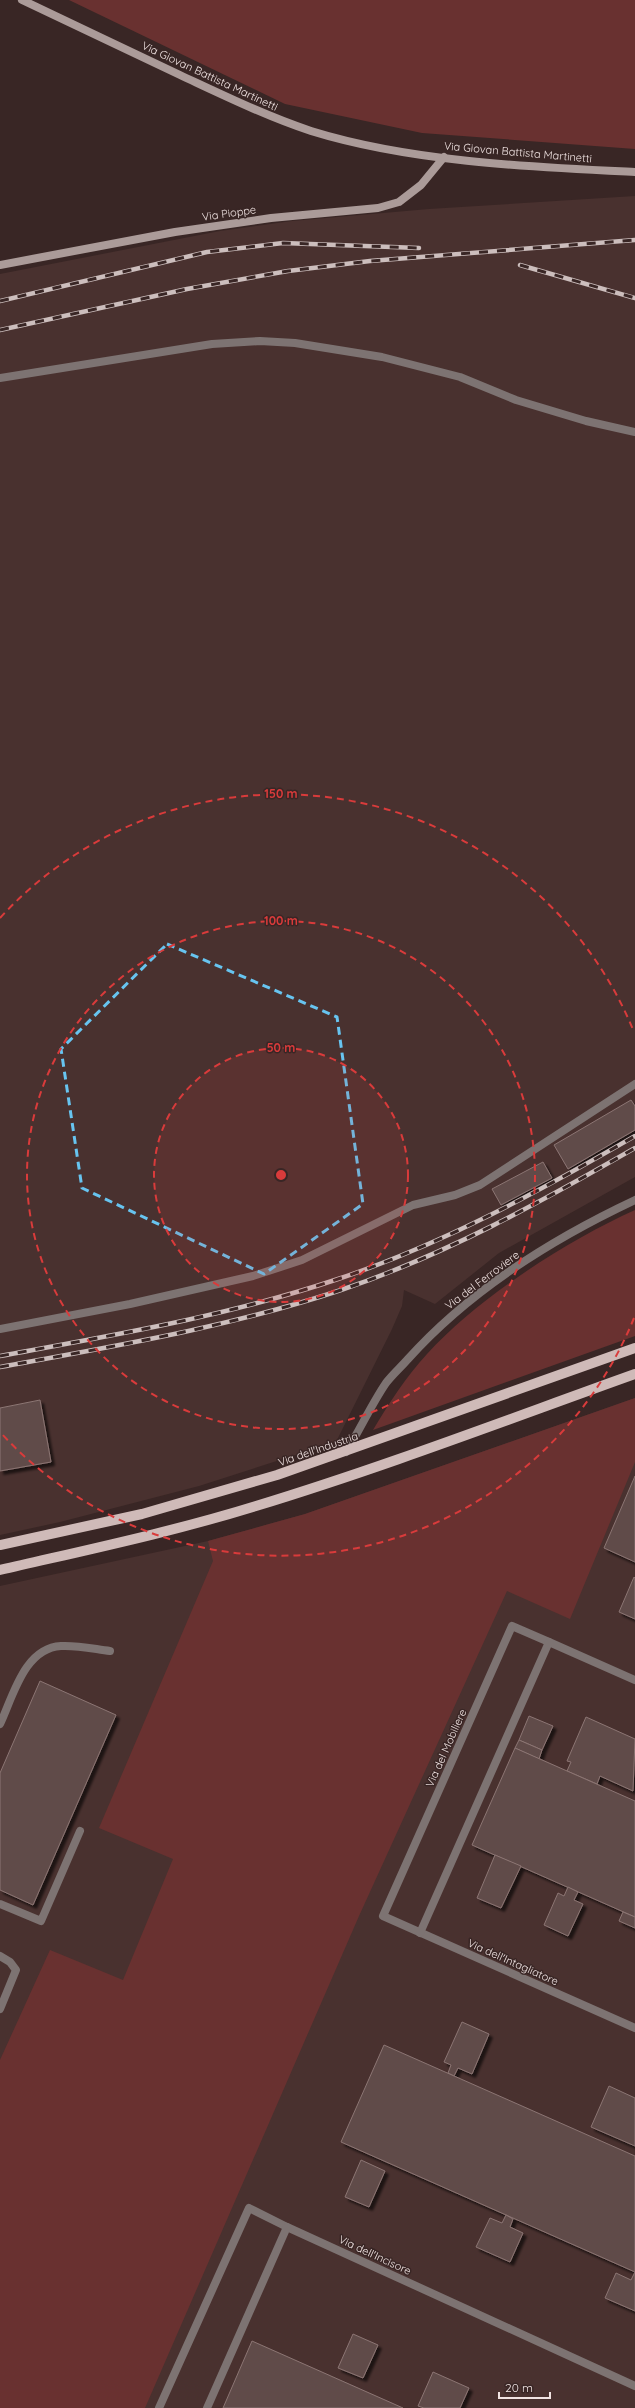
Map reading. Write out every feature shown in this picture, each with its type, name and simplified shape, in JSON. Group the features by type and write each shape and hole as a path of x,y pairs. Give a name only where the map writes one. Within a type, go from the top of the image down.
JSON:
{"main road":[{"name":"Via dell'Industria","path":"0,1545 142,1514 277,1475 346,1452 635,1348"},
{"path":"0,1570 143,1538 256,1506 351,1475 635,1374"}],"street":[{"name":"Via Giovan Battista Martinetti","path":"22,0 264,115 313,131 376,146 444,157 509,164 635,172"},
{"name":"Via Pioppe","path":"0,265 175,232 271,218 378,208 399,202 421,185 444,157"},
{"path":"0,378 212,344 260,341 295,343 382,357 460,377 516,400 586,421 635,432"},
{"path":"0,1329 197,1290 253,1276 302,1260 413,1206 455,1195 480,1185 635,1084"},
{"name":"Via del Ferroviere","path":"346,1452 386,1383 420,1346 462,1306 511,1270 557,1241 635,1200"},
{"name":"Via del Mobiliere","path":"383,1916 512,1626 635,1680"},
{"path":"420,1933 549,1642"},
{"path":"0,1724 31,1660 42,1651 60,1646 110,1651"},
{"path":"0,1904 41,1921 80,1832"},
{"name":"Via dell'Intagliatore","path":"383,1916 635,2028"},
{"path":"0,1956 10,1962 16,1970 0,2009"},
{"name":"Via dell'Incisore","path":"159,2408 249,2208 635,2386"},
{"path":"207,2408 287,2226"}],"highlighted area":[{"path":"167,944 337,1017 363,1204 264,1274 82,1188 61,1049"}],"shaded area":[{"path":"69,0 635,0 635,149 422,133 285,104"},
{"path":"635,196 635,1177 499,1253 435,1304 404,1290 402,1306 392,1329 336,1442 199,1486 60,1522 0,1535 0,274 220,231 292,221 429,209"},
{"path":"635,1210 635,1336 373,1430 398,1390 419,1363 471,1312 552,1254"},
{"path":"635,1398 635,2408 0,2408 0,1586 208,1541 305,1514"},
{"path":"635,1398 635,1462 570,1619 507,1591 359,1916 145,2408 0,2408 0,2060 50,1950 123,1980 173,1859 99,1828 213,1561 208,1541 305,1514"}],"building":[{"path":"631,1100 635,1106 635,1130 568,1169 554,1145"},
{"path":"543,1162 552,1178 501,1205 492,1189"},
{"path":"40,1400 51,1462 0,1471 0,1408"},
{"path":"635,1476 635,1562 604,1548"},
{"path":"634,1577 635,1578 635,1619 619,1612"},
{"path":"40,1681 116,1715 33,1905 0,1890 0,1773"},
{"path":"529,1716 553,1726 542,1750 519,1740"},
{"path":"586,1717 635,1739 633,1791 600,1776 597,1784 567,1771 571,1762 567,1761"},
{"path":"519,1740 542,1750 539,1759 515,1748"},
{"path":"515,1748 635,1801 635,1917 472,1845"},
{"path":"495,1855 521,1866 501,1908 477,1898"},
{"path":"568,1887 578,1892 574,1900 583,1904 568,1936 544,1925 558,1893 564,1896"},
{"path":"623,1912 635,1917 635,1928 619,1921"},
{"path":"462,2022 489,2034 472,2074 458,2068 454,2076 448,2073 451,2065 444,2062"},
{"path":"384,2045 635,2156 635,2272 341,2142"},
{"path":"609,2086 635,2098 635,2146 591,2127"},
{"path":"361,2160 385,2171 369,2207 345,2197"},
{"path":"506,2215 513,2219 510,2227 523,2233 510,2262 476,2247 490,2218 502,2223"},
{"path":"635,2272 635,2311 605,2298 616,2273 631,2280"},
{"path":"353,2334 378,2345 363,2378 338,2368"},
{"path":"252,2341 403,2408 223,2408"},
{"path":"433,2372 469,2388 460,2408 424,2408 418,2406"}],"railway":[{"path":"0,330 187,289 288,271 370,261 635,240"},
{"path":"0,301 207,252 283,243 419,248"},
{"path":"520,265 635,298"},
{"path":"0,1356 170,1324 255,1304 338,1279 415,1250 453,1233 563,1177 635,1136"},
{"path":"0,1367 215,1325 257,1315 341,1290 418,1261 455,1244 564,1188 635,1148"}]}
